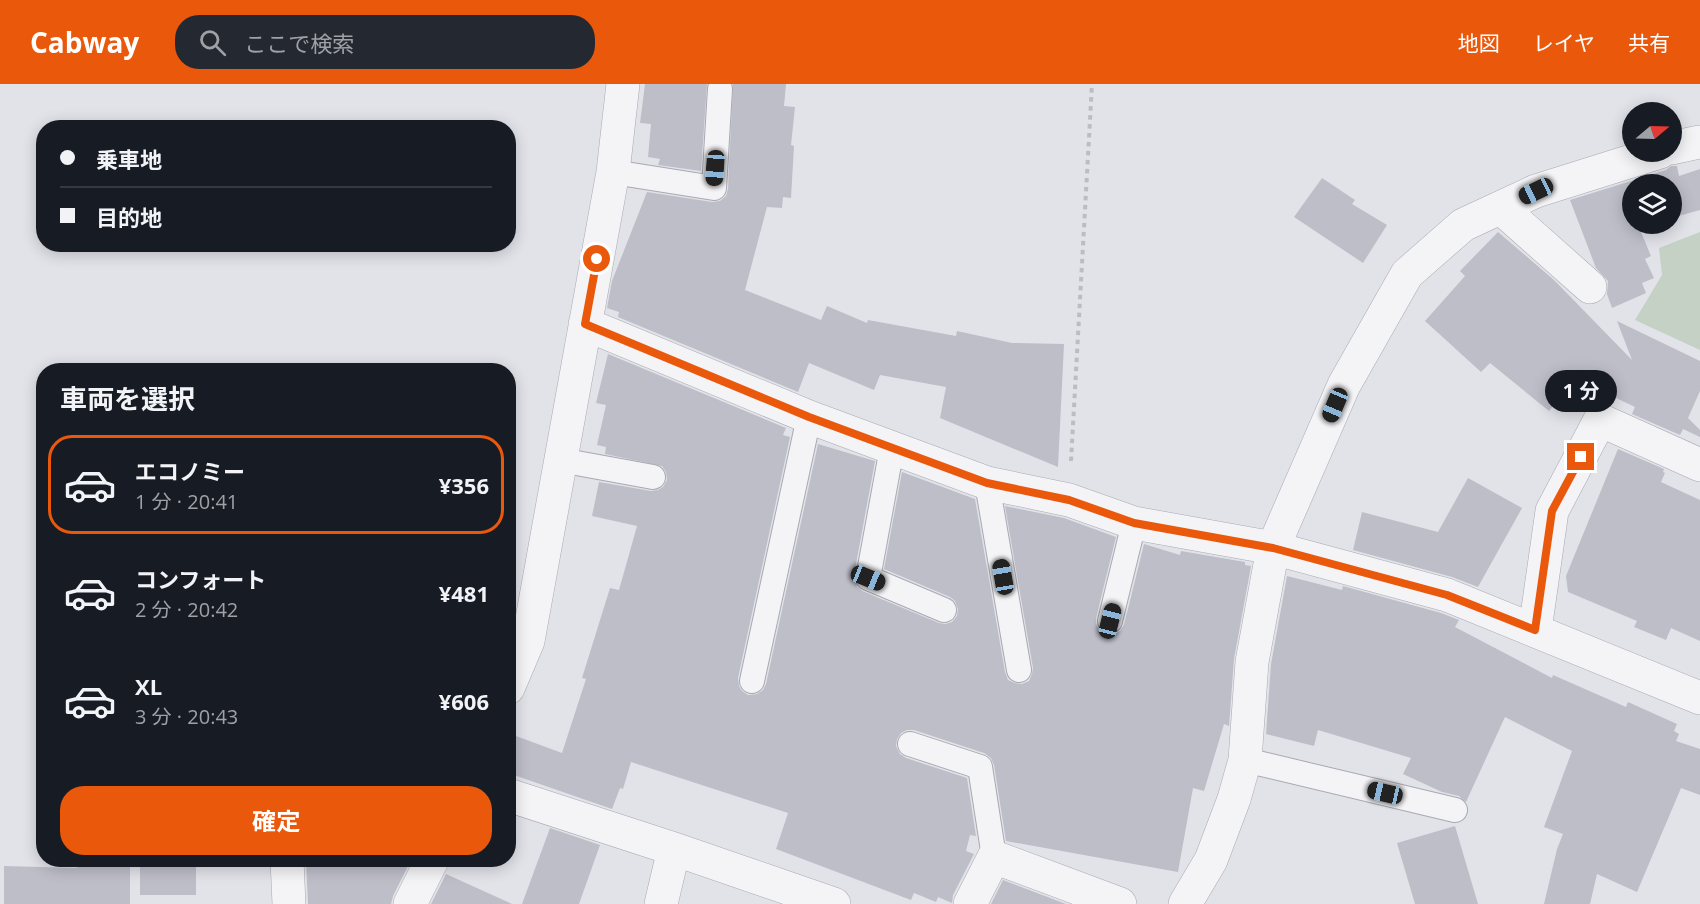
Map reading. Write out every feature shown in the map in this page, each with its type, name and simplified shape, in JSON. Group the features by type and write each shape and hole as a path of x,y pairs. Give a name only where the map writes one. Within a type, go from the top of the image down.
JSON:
{"street":[{"path":"516,669 528,641 613,172 623,84"},
{"path":"1682,146 1700,142"},
{"path":"1185,904 1211,860 1234,800 1245,760 1252,662 1273,548 1344,385 1407,274 1463,225 1536,191 1628,162"},
{"path":"1501,208 1590,287"},
{"path":"585,324 809,417 987,483 1069,500 1134,523 1273,548 1447,595 1700,698"},
{"path":"1535,630 1552,511 1600,420 1700,465"},
{"path":"516,798 834,904"},
{"path":"661,904 674,849"},
{"path":"970,904 994,857 1120,904"},
{"path":"287,867 289,904"},
{"path":"410,904 428,867"}],"lane":[{"path":"613,172 714,188 720,89"},
{"path":"752,681 809,417"},
{"path":"892,448 868,578 944,610"},
{"path":"560,460 653,477"},
{"path":"987,483 1018,670"},
{"path":"1110,621 1134,523"},
{"path":"910,744 980,767 994,857"},
{"path":"1245,760 1455,810"}],"path":[{"path":"1069,500 1092,84"}],"green space":[{"path":"1700,232 1700,350 1635,320 1662,275 1659,248"}],"building":[{"path":"645,84 707,84 701,171 658,165 660,159 648,157 651,124 640,123"},
{"path":"733,84 786,84 784,106 795,107 791,145 794,146 791,198 783,197 782,208 767,207 745,290 821,320 827,306 867,323 868,320 956,336 957,331 1012,343 1064,344 1058,467 940,418 946,387 880,375 874,390 809,363 798,392 618,317 619,312 607,308 612,281 647,192 712,202 720,201 726,196"},
{"path":"1671,166 1677,166 1679,174 1653,174"},
{"path":"1700,169 1700,210 1682,215 1682,175"},
{"path":"1322,178 1355,200 1352,204 1387,225 1363,263 1294,217"},
{"path":"1622,184 1622,234 1642,234 1651,256 1645,259 1654,278 1642,283 1646,293 1612,308 1607,294 1608,281 1596,268 1570,200"},
{"path":"1498,232 1554,280 1632,360 1617,321 1700,361 1700,391 1688,418 1700,430 1700,437 1683,429 1680,435 1632,414 1635,407 1576,379 1549,411 1490,363 1481,372 1425,321 1465,276 1460,271"},
{"path":"608,354 786,428 783,435 790,437 738,678 739,686 748,695 757,694 766,684 818,444 875,461 854,575 857,587 939,623 952,622 957,616 958,609 955,601 884,569 902,472 975,499 1005,672 1008,680 1015,683 1022,684 1029,681 1033,668 1005,506 1064,518 1116,537 1096,618 1100,631 1106,635 1115,634 1124,625 1144,544 1180,555 1181,551 1245,562 1245,565 1251,566 1234,659 1229,726 1224,724 1204,791 1193,788 1178,872 1006,841 991,758 984,753 914,730 901,733 897,739 896,746 900,754 967,778 976,836 970,835 966,851 974,854 953,895 952,903 938,897 936,902 914,893 911,900 776,849 788,813 631,762 623,789 620,788 612,809 516,776 516,736 562,753 586,679 582,678 610,588 619,590 637,526 592,516 599,482 651,491 663,487 667,480 662,466 605,454 606,447 597,445 606,405 596,403"},
{"path":"1618,449 1664,469 1665,473 1661,482 1700,500 1700,641 1671,628 1666,640 1634,627 1637,621 1568,592 1566,576"},
{"path":"1468,478 1522,508 1478,587 1452,577 1353,550 1362,512 1438,532"},
{"path":"1287,576 1342,590 1343,586 1441,613 1459,620 1455,627 1552,678 1553,675 1626,707 1628,702 1677,724 1674,731 1679,734 1676,741 1700,749 1700,795 1681,788 1637,892 1597,874 1590,904 1544,904 1557,849 1563,834 1544,827 1572,751 1505,717 1466,802 1459,796 1442,792 1403,774 1411,758 1318,730 1314,746 1266,734 1271,664"},
{"path":"1455,826 1478,904 1415,904 1397,843"},
{"path":"550,828 600,845 579,904 522,904"},
{"path":"4,866 130,867 130,904 4,904"},
{"path":"140,867 196,867 196,895 140,895"},
{"path":"306,867 408,867 391,904 308,904"},
{"path":"446,874 512,904 431,904"},
{"path":"1003,880 1066,904 991,904"}],"route":[{"path":"597,259 585,324 809,417 987,483 1069,500 1134,523 1273,548 1447,595 1535,630 1552,511 1581,457"}]}
